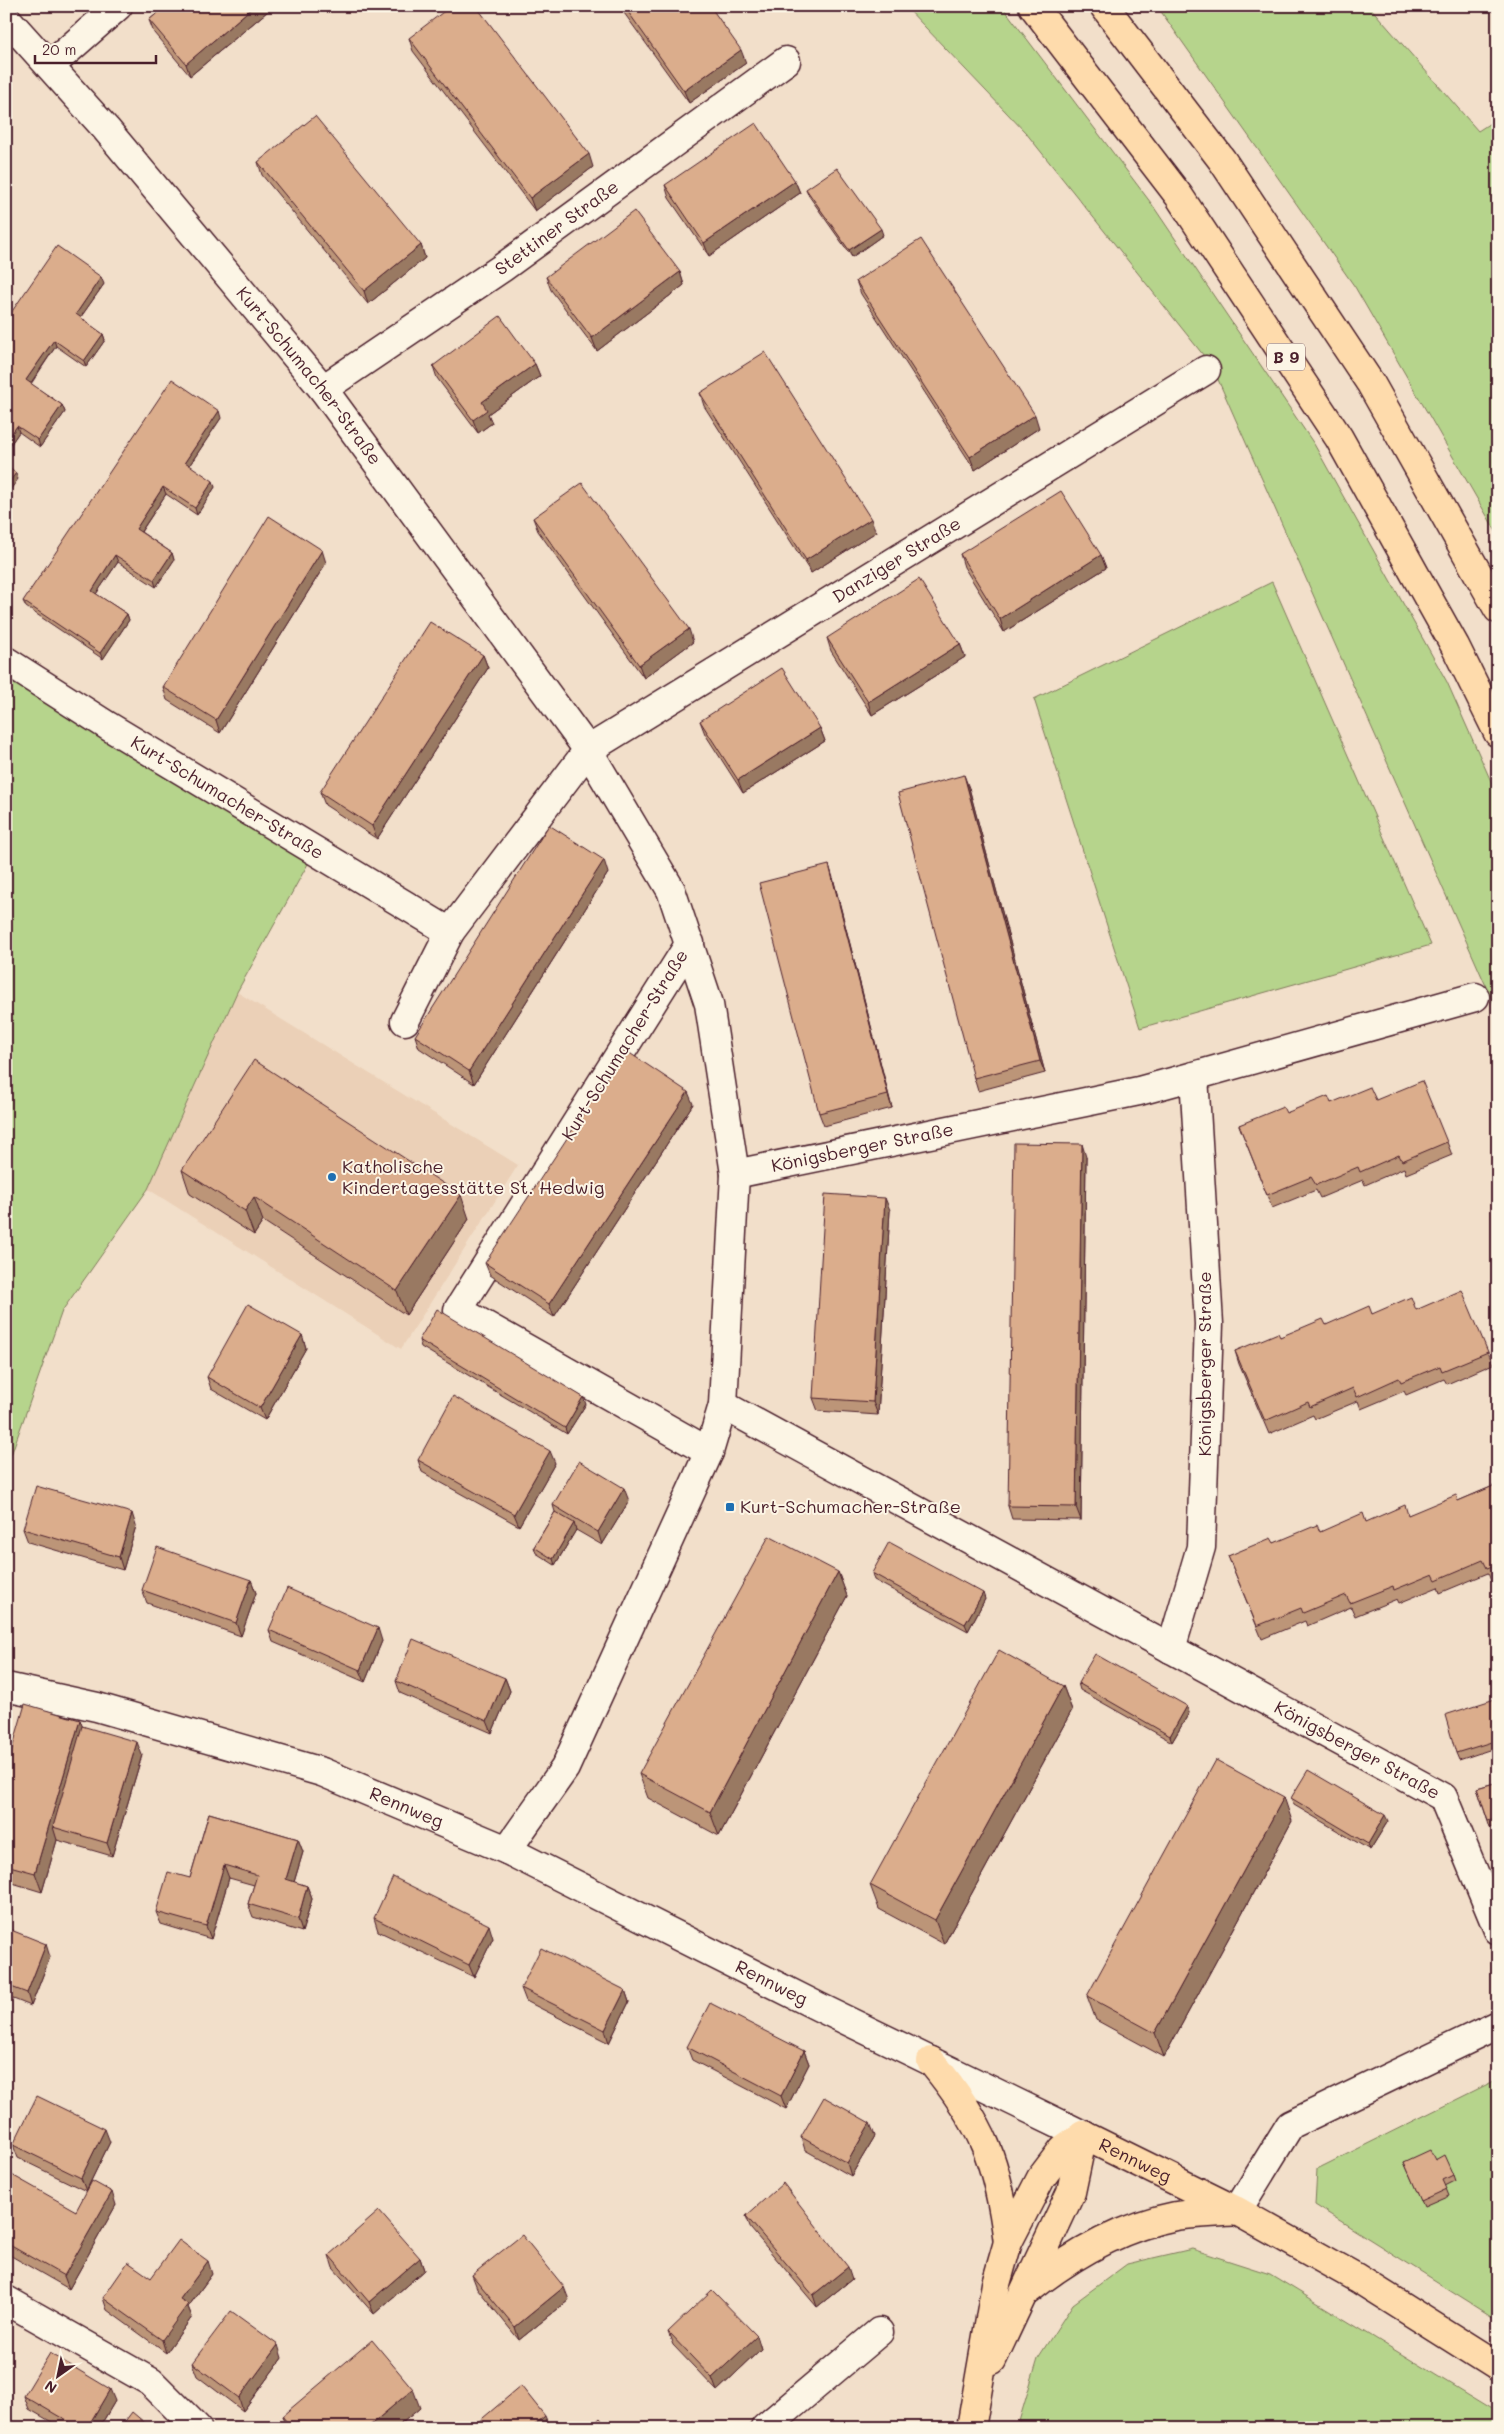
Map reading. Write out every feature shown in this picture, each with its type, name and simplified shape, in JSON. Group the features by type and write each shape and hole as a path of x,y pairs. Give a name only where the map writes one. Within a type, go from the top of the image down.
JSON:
{"main road":[{"name":"B 9","path":"1033,6 1179,196 1339,438 1455,646 1498,733"},
{"path":"1104,6 1222,160 1371,384 1498,609"},
{"path":"931,2062 954,2089 974,2119 990,2152 1002,2196 1008,2242"},
{"path":"971,2428 996,2284 1008,2242 1041,2178 1063,2149 1083,2135"},
{"path":"976,2396 1071,2192 1083,2135"},
{"name":"Rennweg","path":"1083,2135 1237,2211 1357,2278 1498,2367"},
{"path":"1022,2295 1058,2266 1108,2239 1143,2225 1176,2216 1237,2211"}],"street":[{"path":"51,66 118,6"},
{"name":"Kurt-Schumacher-Straße","path":"6,18 51,66 323,389 588,750 671,890 710,1004 735,1174 723,1405 709,1452 565,1768 507,1850"},
{"name":"Stettiner Straße","path":"323,389 502,268 786,60"},
{"name":"Danziger Straße","path":"588,750 1206,370"},
{"name":"Kurt-Schumacher-Straße","path":"6,661 117,731 450,932"},
{"path":"405,1021 450,932 588,750"},
{"name":"Kurt-Schumacher-Straße","path":"690,943 458,1310 709,1452"},
{"name":"Königsberger Straße","path":"735,1174 1139,1091 1475,997"},
{"name":"Königsberger Straße","path":"1171,1649 1201,1547 1209,1324 1194,1076"},
{"name":"Königsberger Straße","path":"723,1405 1443,1797 1498,1930"},
{"name":"Rennweg","path":"6,1687 97,1707 322,1772 507,1850 931,2062 1083,2135"},
{"path":"1237,2211 1290,2125 1498,2025"},
{"path":"6,2300 151,2382 197,2428"},
{"path":"765,2428 878,2332"}],"shaded area":[{"name":"Katholische Kindertagesstätte St. Hedwig","path":"237,992 518,1165 401,1349 148,1189"}],"green space":[{"path":"905,6 1002,6 1151,203 1314,444 1447,682 1498,797 1498,1013 1212,366 1026,133"},
{"path":"1157,6 1369,6 1478,131 1498,118 1498,535 1355,287"},
{"path":"1272,582 1431,945 1140,1028 1034,699"},
{"path":"6,675 309,862 237,992 148,1189 62,1311 6,1469"},
{"path":"1498,2079 1498,2320 1315,2205 1317,2169"},
{"path":"1192,2249 1270,2274 1498,2413 1498,2428 1017,2428 1038,2358 1073,2304 1127,2264"}],"building":[{"path":"166,6 254,6 186,64 149,20"},
{"path":"451,6 476,6 589,154 530,198 409,38"},
{"path":"624,6 710,6 741,50 684,91"},
{"path":"315,116 421,245 364,291 258,162"},
{"path":"756,123 795,181 704,243 665,185"},
{"path":"837,168 881,229 849,250 806,189"},
{"path":"634,211 680,272 592,338 546,277"},
{"path":"921,239 1035,415 970,457 856,281"},
{"path":"57,246 101,277 76,314 103,334 84,361 54,340 26,380 62,405 38,440 17,426 6,441 6,320"},
{"path":"500,316 535,364 482,402 487,410 473,420 433,366"},
{"path":"765,352 871,519 806,560 700,393"},
{"path":"172,379 219,411 185,462 213,481 195,508 163,487 136,529 172,553 154,580 115,555 92,591 127,614 100,653 23,601"},
{"path":"6,466 16,473 6,486"},
{"path":"582,483 689,629 639,665 533,518"},
{"path":"1061,491 1101,555 1000,619 960,554"},
{"path":"269,516 322,550 216,720 163,687"},
{"path":"919,579 960,644 868,702 827,638"},
{"path":"430,622 483,655 372,826 320,792"},
{"path":"782,668 820,728 738,780 700,721"},
{"path":"964,775 1040,1061 974,1078 898,793"},
{"path":"549,825 604,860 469,1071 415,1036"},
{"path":"829,865 888,1095 819,1113 759,883"},
{"path":"625,1050 688,1092 549,1304 485,1263"},
{"path":"254,1060 461,1195 397,1291 254,1197 245,1211 182,1170"},
{"path":"1422,1081 1447,1142 1402,1161 1399,1155 1360,1172 1358,1167 1316,1185 1311,1177 1267,1195 1239,1125 1283,1107 1286,1113 1328,1096 1331,1103 1370,1087 1376,1100"},
{"path":"1014,1143 1082,1144 1076,1507 1008,1506"},
{"path":"825,1194 885,1198 873,1402 813,1398"},
{"path":"1462,1290 1488,1352 1442,1371 1440,1366 1401,1382 1399,1378 1357,1397 1353,1388 1310,1407 1308,1402 1265,1421 1235,1351 1278,1333 1280,1337 1323,1319 1326,1325 1369,1306 1372,1314 1411,1297 1416,1310"},
{"path":"248,1304 302,1335 260,1408 207,1377"},
{"path":"437,1309 583,1397 565,1428 419,1340"},
{"path":"453,1396 550,1451 514,1514 418,1460"},
{"path":"579,1461 624,1488 598,1532 553,1505"},
{"path":"1498,1484 1498,1564 1487,1568 1483,1560 1436,1580 1433,1574 1394,1590 1393,1586 1350,1603 1346,1595 1303,1613 1301,1608 1257,1626 1228,1556 1271,1538 1274,1543 1317,1525 1320,1532 1363,1513 1366,1522 1405,1505 1408,1515 1456,1495 1458,1501"},
{"path":"36,1486 132,1513 119,1557 23,1529"},
{"path":"555,1512 574,1523 553,1559 534,1547"},
{"path":"769,1536 838,1572 710,1812 639,1774"},
{"path":"889,1542 983,1593 965,1624 872,1573"},
{"path":"157,1547 251,1580 236,1623 142,1590"},
{"path":"287,1588 378,1628 360,1670 269,1630"},
{"path":"413,1639 505,1678 487,1721 396,1681"},
{"path":"999,1650 1063,1686 935,1920 870,1885"},
{"path":"1095,1654 1187,1706 1170,1736 1078,1683"},
{"path":"1498,1698 1498,1740 1456,1753 1445,1715"},
{"path":"25,1704 80,1720 35,1873 6,1865 6,1770"},
{"path":"82,1726 137,1742 107,1843 53,1827"},
{"path":"1216,1760 1284,1797 1155,2033 1087,1996"},
{"path":"1308,1770 1385,1815 1368,1844 1291,1798"},
{"path":"1498,1782 1498,1818 1488,1821 1477,1788"},
{"path":"209,1813 298,1839 286,1879 307,1886 298,1919 248,1904 257,1875 224,1865 206,1926 156,1912 168,1872 190,1878"},
{"path":"393,1877 489,1925 469,1965 374,1918"},
{"path":"6,1928 46,1944 27,1993 6,1985"},
{"path":"541,1948 625,1990 605,2030 521,1988"},
{"path":"710,2003 804,2051 781,2096 687,2047"},
{"path":"37,2096 105,2129 81,2178 13,2145"},
{"path":"824,2097 870,2123 847,2163 801,2137"},
{"path":"1430,2150 1435,2160 1444,2155 1453,2175 1443,2180 1447,2189 1421,2201 1404,2162"},
{"path":"12,2175 76,2211 92,2181 112,2192 64,2276 6,2243 6,2185"},
{"path":"783,2183 848,2267 813,2295 746,2216"},
{"path":"379,2211 420,2258 369,2302 329,2255"},
{"path":"522,2235 564,2287 515,2327 472,2275"},
{"path":"179,2240 208,2261 180,2299 188,2304 162,2340 103,2298 128,2262 151,2278"},
{"path":"712,2290 757,2336 712,2378 668,2332"},
{"path":"231,2311 278,2345 239,2398 192,2363"},
{"path":"372,2340 413,2389 367,2428 292,2428 282,2416"},
{"path":"50,2353 110,2389 87,2428 79,2428 24,2396"},
{"path":"521,2386 545,2416 531,2428 481,2428 477,2423"},
{"path":"132,2412 151,2428 120,2428"},
{"path":"600,2418 609,2428 589,2428"}],"place":[{"name":"Katholische Kindertagesstätte St. Hedwig","path":"332,1177"},
{"name":"Kurt-Schumacher-Straße","path":"730,1507"}]}
